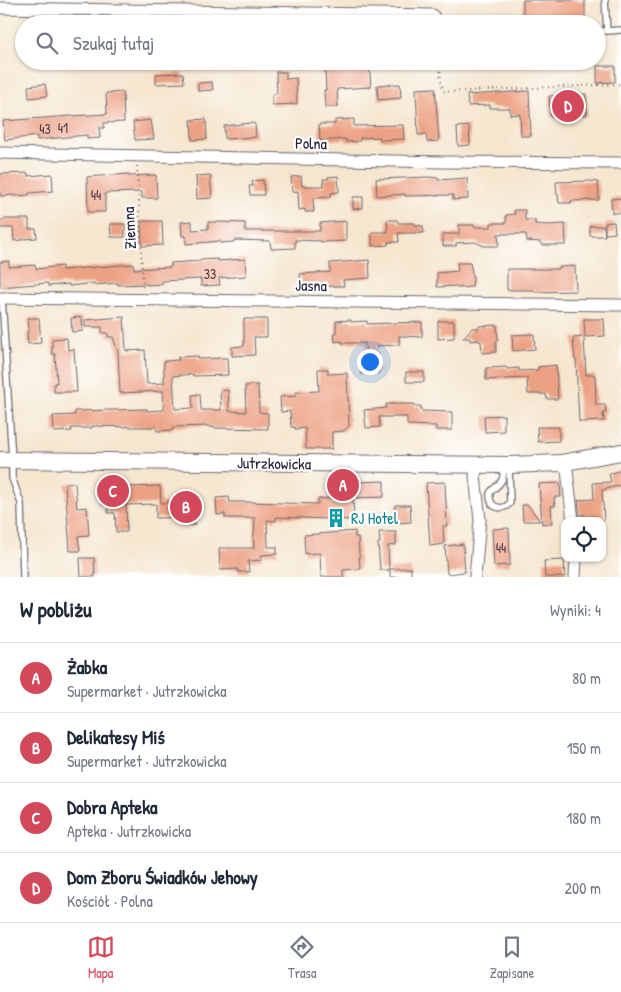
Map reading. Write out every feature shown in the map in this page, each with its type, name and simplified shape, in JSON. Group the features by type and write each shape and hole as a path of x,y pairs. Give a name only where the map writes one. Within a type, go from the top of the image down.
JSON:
{"main road":[{"name":"Jutrzkowicka","path":"6,460 506,466 566,462 617,451"}],"street":[{"path":"0,8 433,15"},
{"name":"Polna","path":"0,154 433,162 621,163"},
{"name":"Jasna","path":"1,298 621,306"},
{"path":"566,462 573,517"},
{"path":"475,577 480,520 475,476 477,465"},
{"path":"575,577 576,562"}],"lane":[{"path":"605,0 606,15"},
{"path":"606,16 607,31 621,30"},
{"path":"1,298 6,460 21,503 24,577"},
{"path":"506,466 510,503 505,507 498,507 492,504 490,492 502,479 506,466"}],"path":[{"path":"440,70 442,88 445,92 621,84"},
{"name":"Ziemna","path":"136,156 144,300"}],"building":[{"path":"523,0 585,0 585,15 523,15"},
{"path":"606,66 615,66 615,82 597,83 597,70 606,70"},
{"path":"325,70 370,70 371,87 337,89 338,107 325,107 324,90 326,90"},
{"path":"276,72 286,72 286,79 296,78 297,104 272,105 272,94 277,94"},
{"path":"183,73 184,83 156,84 156,74"},
{"path":"212,82 213,90 198,91 198,83"},
{"path":"45,84 47,96 29,98 28,86"},
{"path":"400,84 401,98 378,100 377,85"},
{"path":"435,88 439,141 427,142 426,134 418,135 416,89"},
{"path":"529,91 531,136 521,136 520,114 510,115 510,108 490,108 490,105 468,106 467,95"},
{"path":"123,92 124,122 104,123 104,128 99,128 100,138 87,139 87,135 37,140 37,136 5,140 3,121 107,114 106,93"},
{"path":"586,94 587,115 551,117 549,96"},
{"path":"206,119 207,139 192,140 191,120"},
{"path":"354,119 354,126 403,125 404,139 380,140 380,137 360,138 360,141 346,142 346,139 320,141 319,124 335,124 335,120"},
{"path":"151,120 154,139 135,140 133,122"},
{"path":"255,124 256,137 225,139 224,126"},
{"path":"469,126 470,145 458,146 457,127"},
{"path":"28,173 28,176 52,174 53,191 29,193 29,195 0,196 0,174"},
{"path":"128,174 128,176 156,175 157,198 142,198 142,192 105,193 105,212 88,212 87,177"},
{"path":"210,175 212,198 197,199 196,176"},
{"path":"301,176 302,186 324,186 323,179 338,176 339,192 331,193 331,197 313,198 314,212 305,212 305,209 299,210 298,191 292,192 291,177"},
{"path":"438,178 438,180 467,178 468,199 453,200 453,195 405,196 405,194 377,196 376,179"},
{"path":"263,180 264,195 250,195 249,186 253,186 252,181"},
{"path":"556,182 598,182 599,200 559,203"},
{"path":"353,197 363,197 363,208 353,209"},
{"path":"621,198 621,213 612,213 611,199"},
{"path":"514,210 525,210 525,220 535,220 535,224 565,224 566,245 541,245 541,242 527,241 526,234 498,234 499,246 484,246 475,242 456,243 456,246 443,246 443,234 459,234 459,225 491,227 491,223 506,223 506,215 515,214"},
{"path":"29,219 29,229 36,229 37,238 14,241 13,228 0,228 0,220"},
{"path":"387,220 397,220 398,223 415,223 415,225 423,226 424,233 398,233 399,242 388,242 388,245 372,246 372,232 388,232"},
{"path":"141,221 162,221 163,245 142,246"},
{"path":"192,221 192,230 208,229 208,222 220,222 245,223 245,231 320,231 320,223 346,221 346,241 295,240 295,248 271,249 270,241 234,240 234,242 220,243 220,241 186,244 186,236 182,236 181,222"},
{"path":"614,222 615,233 605,234 605,223"},
{"path":"110,224 125,224 125,237 111,237"},
{"path":"590,226 604,226 605,236 590,236"},
{"path":"218,259 218,261 245,259 246,276 219,278 220,285 201,286 201,279 162,281 162,284 147,285 118,285 118,283 94,285 94,283 48,286 48,283 0,287 0,262 9,261 9,267 35,265 36,269 62,266 62,270 133,264 134,269 171,267 171,263"},
{"path":"369,260 370,278 343,280 344,286 301,288 300,274 330,272 330,263"},
{"path":"457,263 470,263 473,277 472,287 437,287 437,273 458,271"},
{"path":"575,266 576,291 534,292 534,290 507,290 507,269 559,269 559,267"},
{"path":"82,317 83,331 72,332 71,318"},
{"path":"124,317 126,351 145,350 147,384 164,383 164,361 179,360 178,357 198,356 198,359 227,358 228,375 193,376 193,374 173,376 175,409 193,408 192,395 200,394 201,410 221,410 220,391 228,390 229,411 246,412 245,386 258,385 259,412 268,413 268,429 217,428 210,426 173,427 173,430 157,431 156,427 92,426 92,428 71,428 72,431 54,432 53,416 75,415 75,411 164,410 163,391 120,393 118,352 113,337 108,337 108,333 102,333 102,327 85,327 85,320"},
{"path":"28,318 39,318 41,343 28,344"},
{"path":"244,319 267,319 267,337 254,337 255,355 232,356 232,347 244,346"},
{"path":"584,319 604,319 605,336 585,337"},
{"path":"351,320 351,322 367,321 367,324 422,322 422,337 399,336 399,345 377,346 379,373 361,374 361,364 366,364 365,343 335,342 336,321"},
{"path":"438,321 454,321 454,338 438,339"},
{"path":"497,325 498,341 496,341 496,352 482,353 481,341 470,341 470,338 463,338 472,328"},
{"path":"534,334 535,349 513,351 512,335"},
{"path":"584,337 586,375 595,375 596,405 605,405 604,421 579,422 573,338"},
{"path":"67,338 68,350 74,349 77,392 54,392 54,383 57,383 55,354 52,354 52,339"},
{"path":"556,365 558,399 547,399 546,394 528,394 527,378 486,380 486,368 519,368 519,371 538,370 538,367"},
{"path":"318,369 328,369 328,374 347,373 349,426 344,431 332,432 332,449 306,449 305,428 295,429 295,427 291,427 290,411 281,412 280,397 296,396 296,392 319,391"},
{"path":"406,372 424,372 424,382 406,382"},
{"path":"386,404 414,404 414,406 421,406 421,411 452,412 452,430 436,430 436,426 407,425 407,417 379,417 380,427 366,428 364,410 386,408"},
{"path":"504,415 504,431 485,432 484,416"},
{"path":"537,427 559,427 559,441 538,442"},
{"path":"621,470 621,485 602,490 604,517 580,515 578,500 594,499 593,483 611,482 609,474"},
{"path":"384,481 384,497 353,498 354,520 276,517 276,521 267,520 268,547 277,547 277,554 261,555 262,560 248,561 249,572 238,572 238,569 220,570 219,548 254,548 255,518 225,518 225,514 217,515 216,498 229,497 230,502 318,504 318,499 334,498 334,483"},
{"path":"445,482 447,526 443,526 444,544 430,546 426,483"},
{"path":"75,483 77,508 87,507 89,535 78,536 80,551 70,551 65,484"},
{"path":"560,483 561,497 554,497 555,506 551,506 552,523 542,524 539,484"},
{"path":"101,486 160,486 161,503 194,501 195,525 182,526 182,517 156,518 156,504 126,505 127,532 116,532 115,513 108,513 108,505 102,505"},
{"path":"395,505 410,505 411,522 396,523"},
{"path":"522,505 528,505 540,521 523,521"},
{"path":"509,528 510,565 494,566 492,529"},
{"path":"355,531 355,537 358,537 360,569 343,570 343,577 321,577 320,553 305,554 304,535"},
{"path":"379,532 396,532 396,545 388,546 389,570 380,570"},
{"path":"463,544 465,572 447,574 445,546"},
{"path":"80,558 94,558 95,577 81,577"},
{"path":"561,560 561,562 564,562 565,577 545,577 544,561"},
{"path":"411,568 411,577 390,577 390,569"}],"place":[{"name":"Dom Zboru Świadków Jehowy","path":"568,106"},
{"name":"Żabka","path":"343,485"},
{"name":"Dobra Apteka","path":"113,491"},
{"name":"Delikatesy Miś","path":"186,507"},
{"name":"RJ Hotel","path":"336,518"}]}
